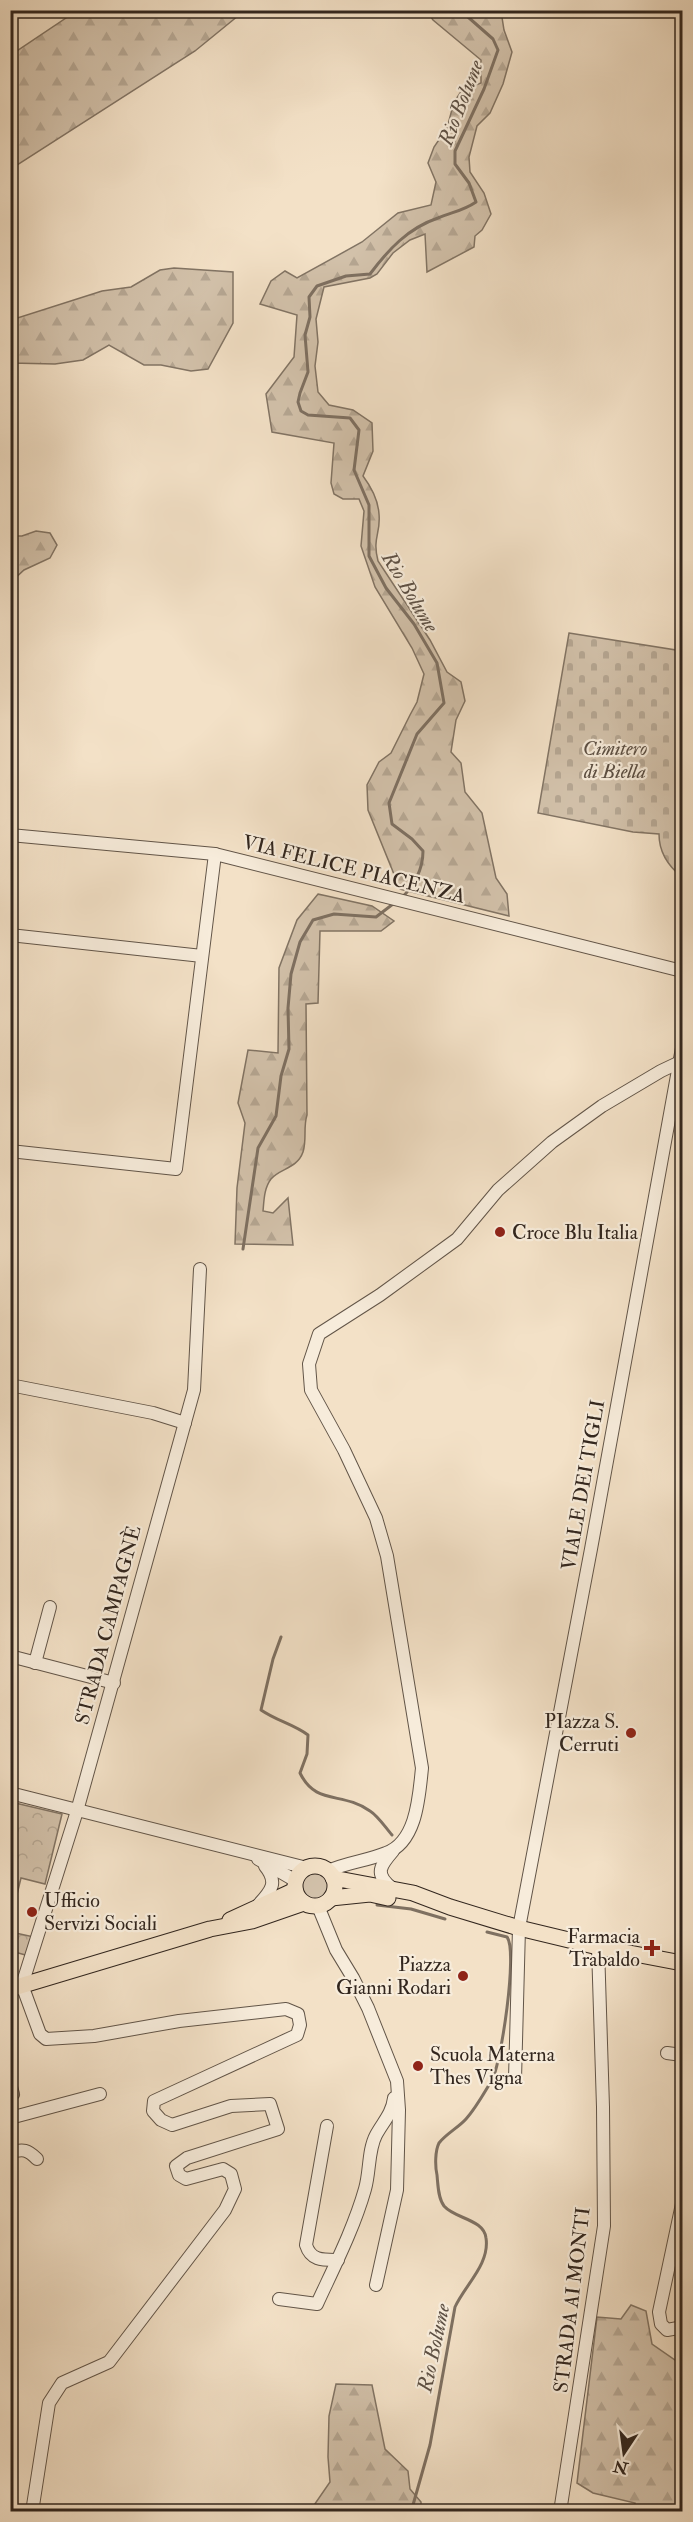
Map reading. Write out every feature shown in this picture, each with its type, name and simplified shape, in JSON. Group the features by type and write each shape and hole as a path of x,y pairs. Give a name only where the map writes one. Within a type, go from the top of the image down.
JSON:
{"main road":[{"path":"309,1896 302,1871 318,1866 331,1875 413,1893 519,1928 598,1947 682,1963"},
{"path":"16,1987 210,1929 252,1921 335,1885 331,1875"},
{"path":"210,1929 257,1906 309,1896 370,1894 450,1907"}],"street":[{"name":"VIA FELICE PIACENZA","path":"10,835 214,854 257,863 384,898 682,970"},
{"path":"10,1151 176,1169 214,854"},
{"path":"10,935 202,956"},
{"name":"VIALE DEI TIGLI","path":"515,2079 519,1928 682,1048"},
{"path":"392,1888 382,1880 382,1863 412,1825 419,1803 422,1768 387,1556 378,1527 344,1450 311,1390 309,1364 319,1334 380,1295 457,1239 498,1190 552,1142 602,1106 680,1062"},
{"name":"STRADA CAMPAGNÈ","path":"16,1987 77,1811 194,1390 200,1269"},
{"path":"10,1385 153,1413 185,1423"},
{"path":"35,1663 50,1606"},
{"path":"10,1656 114,1683"},
{"path":"10,1793 229,1846 307,1868"},
{"path":"229,1846 260,1860 309,1896 368,2008 397,2081 399,2110 397,2190 376,2285"},
{"path":"331,1875 349,1862 395,1849"},
{"path":"257,1906 269,1894 273,1883 272,1875 260,1860"},
{"name":"STRADA AI MONTI","path":"560,2511 604,2226 598,1947"},
{"path":"16,1987 40,2034 46,2039 94,2036 179,2021 286,2009 298,2014 300,2025 297,2036 154,2101 153,2111 161,2120 172,2125 231,2106 270,2104 278,2129 187,2158 176,2166 179,2175 186,2179 223,2169 231,2174 234,2189 225,2210 109,2362 62,2383 49,2403 32,2511"},
{"path":"667,2053 682,2055"},
{"path":"279,2299 317,2304 338,2260 365,2189 375,2136 393,2107 397,2081"},
{"path":"10,2083 13,2094 10,2096"},
{"path":"10,2118 100,2094"},
{"path":"327,2126 306,2245 309,2254 319,2260 338,2260"},
{"path":"10,2152 19,2149 28,2151 37,2159"},
{"path":"682,2204 659,2312 661,2324 667,2330 678,2328 682,2323"}],"green space":[{"path":"78,10 244,11 195,51 11,169 11,55"},
{"path":"427,11 501,11 504,30 512,52 503,84 490,113 477,126 469,157 470,172 484,193 491,214 482,230 475,236 474,247 427,272 425,234 410,240 393,253 377,274 370,278 324,287 316,319 318,342 315,366 318,392 329,405 353,410 372,423 373,451 363,476 377,503 379,521 376,553 378,561 430,640 447,672 461,682 465,701 456,720 451,752 461,763 465,792 482,813 496,878 507,894 509,916 400,889 368,810 367,785 379,762 391,753 417,702 424,674 412,648 375,587 361,546 364,511 359,499 343,499 334,494 331,483 334,443 272,432 266,394 294,357 297,315 260,304 271,281 285,271 297,278 362,242 398,213 431,205 436,182 428,163 434,147 447,128 454,102 462,90 481,83 481,60 433,20"},
{"path":"174,268 233,272 233,323 208,369 191,371 161,365 144,365 109,345 83,360 55,364 11,363 11,320 102,291 131,287 160,270"},
{"path":"36,531 50,533 57,545 50,558 24,570 11,582 11,536 22,536"},
{"name":"Cimitero di Biella","path":"569,633 682,651 682,877 665,858 659,834 633,832 538,813"},
{"path":"318,894 372,906 394,921 381,931 320,931 318,1003 306,1004 307,1115 303,1152 297,1162 271,1179 267,1186 263,1211 273,1213 288,1198 293,1245 235,1244 237,1188 245,1123 238,1103 248,1050 278,1053 279,968 297,920"},
{"path":"11,1802 62,1814 45,1884 21,1878 11,1919"},
{"path":"315,1872 321,1873 329,1881 329,1893 321,1901 315,1902 309,1901 301,1893 300,1887 301,1881 309,1873"},
{"path":"11,1932 34,1937 29,1956 11,1951"},
{"path":"631,2305 646,2311 652,2344 682,2365 682,2511 634,2511 635,2503 593,2493 577,2483 597,2317 621,2319"},
{"path":"336,2384 372,2385 385,2449 408,2471 410,2489 421,2502 421,2511 310,2511 330,2482 329,2416"}],"waterway":[{"name":"Rio Bolume","path":"401,898 417,877 423,851 412,839 392,824 389,803 417,734 444,703 437,663 414,624 386,588 369,556 369,505 354,470 359,430 350,418 308,415 301,411 298,402 308,372 305,335 310,317 309,297 317,286 346,276 370,274 392,248 408,234 427,222 476,202 469,183 455,164 455,151 484,89 498,50 493,39 460,10"},
{"name":"Rio Bolume","path":"243,1249 258,1148 276,1116 281,1076 289,1049 288,1008 291,974 300,942 313,920 334,914 376,917 393,904"},
{"name":"Rio Bolume","path":"281,1637 273,1659 261,1710 308,1735 307,1754 300,1773 306,1783 322,1794 350,1801 370,1811 392,1835"},
{"name":"Rio Bolume","path":"377,1905 411,1909 445,1919"},
{"name":"Rio Bolume","path":"411,2512 430,2445 455,2307 481,2265 486,2248 486,2238 480,2227 455,2214 442,2203 436,2163 439,2143 463,2122 477,2105 492,2080 500,2053 507,2008 510,1947 507,1937 487,1932"}],"place":[{"name":"Croce Blu Italia","path":"500,1232"},
{"name":"PIazza S. Cerruti","path":"631,1733"},
{"name":"Ufficio Servizi Sociali","path":"32,1912"},
{"name":"Farmacia Trabaldo","path":"652,1948"},
{"name":"Piazza Gianni Rodari","path":"463,1976"},
{"name":"Scuola Materna Thes Vigna","path":"418,2066"}]}
